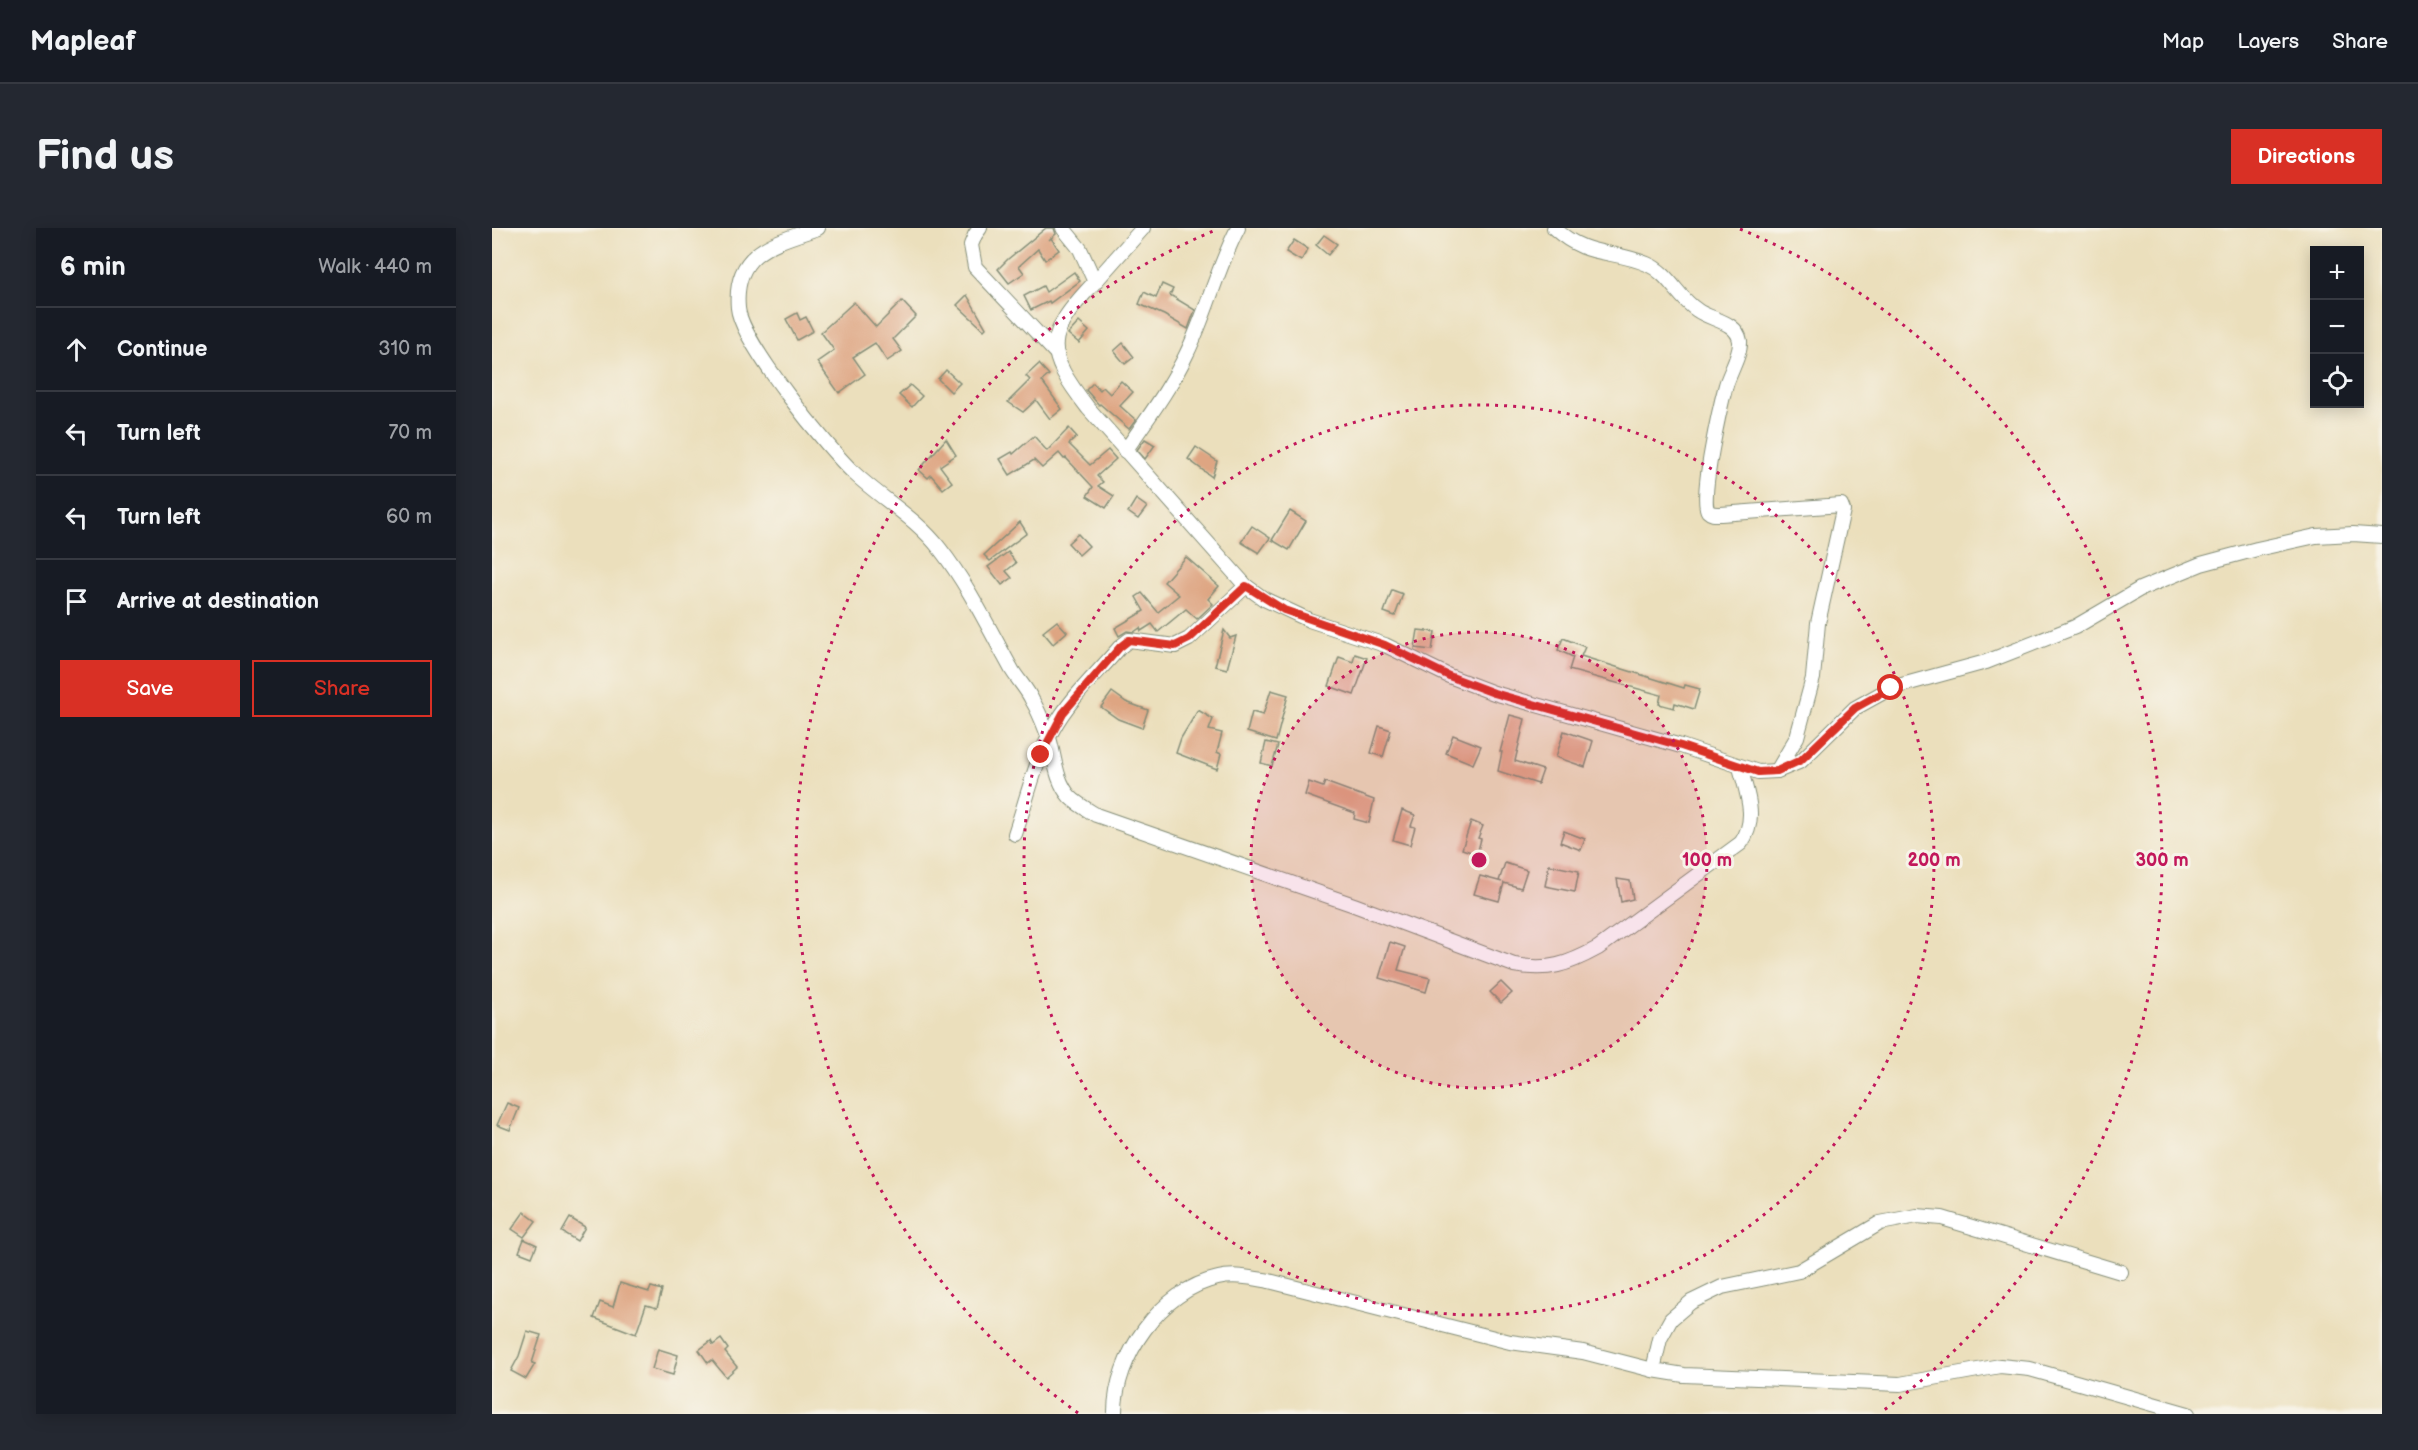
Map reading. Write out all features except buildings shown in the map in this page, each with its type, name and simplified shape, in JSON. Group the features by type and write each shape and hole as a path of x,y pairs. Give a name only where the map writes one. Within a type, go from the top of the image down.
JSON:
{"street":[{"path":"818,228 776,242 761,249 751,258 743,272 738,291 738,311 747,334 831,449 855,474 938,547 956,572 1032,700 1049,738 1059,780 1070,797 1096,815 1354,904 1514,965 1536,969 1554,967 1598,948 1740,843 1748,833 1751,819 1750,802 1740,768"},
{"path":"1063,228 1080,249 1095,282"},
{"path":"1143,228 1062,319 1056,337 1057,354 1068,382 1125,451 1246,586 1284,610 1385,645 1449,676 1485,690 1681,746 1740,768 1758,772 1777,771 1801,760 1855,708 1891,688 1986,662 2075,627 2140,589 2201,564 2316,536 2353,534 2382,536"},
{"path":"1125,451 1178,371 1193,340 1225,253 1238,228"},
{"path":"1554,228 1579,245 1600,254 1639,261 1656,268 1699,312 1730,326 1738,335 1740,343 1726,387 1706,482 1704,500 1712,514 1791,510 1833,505 1841,505 1844,510 1818,623 1813,678 1797,737 1777,771"},
{"path":"973,230 971,245 975,267 1057,354"},
{"path":"1015,834 1049,738 1063,713 1120,647 1129,640 1175,646 1189,639 1246,586"},
{"path":"1653,1370 1660,1339 1671,1319 1691,1302 1722,1287 1799,1270 1880,1223 1917,1216 1942,1218 2121,1272"},
{"path":"1115,1414 1119,1380 1139,1338 1153,1320 1175,1299 1196,1285 1219,1277 1242,1276 1510,1342 1583,1352 1653,1370 1684,1375 1900,1384 2000,1366 2030,1370 2188,1414"}],"route":[{"path":"1041,755 1052,730 1063,713 1120,647 1129,640 1175,646 1189,639 1246,586 1284,610 1385,645 1449,676 1494,693 1681,746 1740,768 1758,772 1777,771 1790,767 1801,760 1855,708 1891,688"}]}
